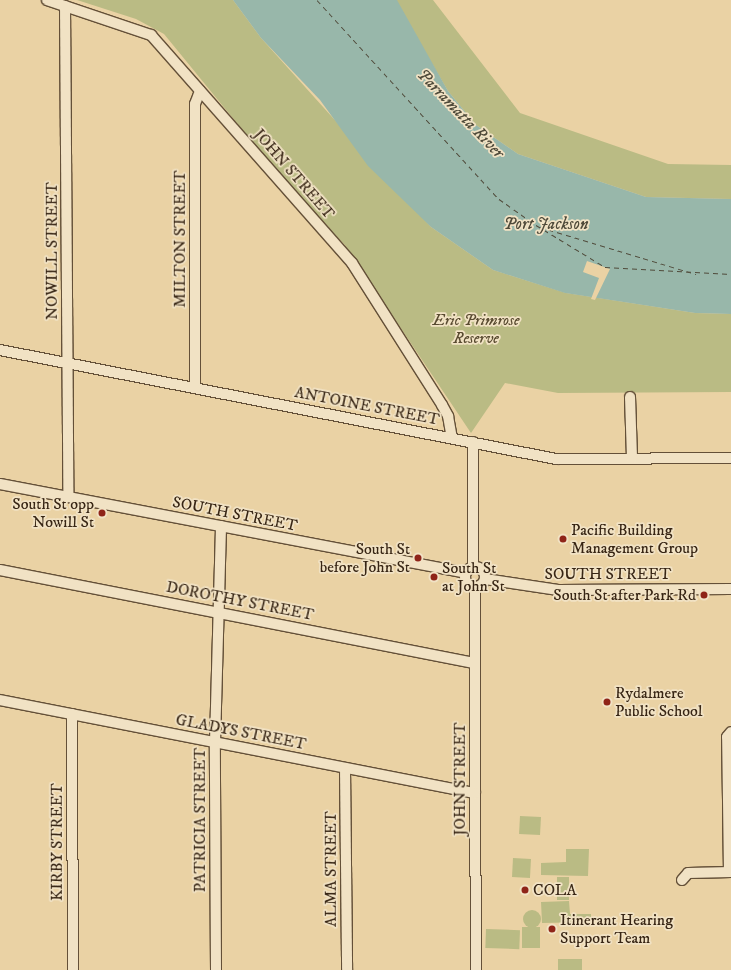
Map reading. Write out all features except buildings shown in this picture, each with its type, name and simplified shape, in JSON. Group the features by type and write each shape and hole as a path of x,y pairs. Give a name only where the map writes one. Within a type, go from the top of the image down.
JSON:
{"street":[{"name":"JOHN STREET","path":"47,0 148,32 357,270 445,410 452,438"},
{"name":"NOWILL STREET","path":"65,6 68,497"},
{"name":"MILTON STREET","path":"196,388 195,104 200,91"},
{"name":"ANTOINE STREET","path":"0,350 556,459 731,458"},
{"path":"630,397 632,458"},
{"path":"469,570 485,579 482,585 475,587 469,570 473,442"},
{"name":"SOUTH STREET","path":"0,484 221,526 469,570"},
{"name":"PATRICIA STREET","path":"216,970 215,742 221,526"},
{"name":"DOROTHY STREET","path":"0,570 474,663"},
{"name":"SOUTH STREET","path":"485,579 558,590 731,589"},
{"name":"JOHN STREET","path":"475,587 476,970"},
{"name":"GLADYS STREET","path":"0,700 475,793"},
{"name":"KIRBY STREET","path":"72,714 73,970"},
{"path":"682,880 688,873 730,872 728,737 731,732"},
{"name":"ALMA STREET","path":"345,768 347,970"}],"green space":[{"name":"Eric Primrose Reserve","path":"77,0 233,0 261,38 431,227 493,270 566,293 695,313 731,314 731,392 558,393 505,383 471,433 345,245 289,187 164,34 136,19"},
{"path":"395,0 433,0 520,113 668,164 731,165 731,199 646,197 518,154 476,125 448,91"},
{"path":"520,816 541,817 540,835 519,834"},
{"path":"566,849 589,849 588,876 541,875 541,863 566,862"},
{"path":"513,858 531,859 530,878 512,877"},
{"path":"557,877 569,877 569,900 557,900"},
{"path":"569,901 570,914 591,914 591,922 542,923 541,902"},
{"path":"532,910 538,913 541,919 538,925 532,928 526,925 523,919 526,913"},
{"path":"522,927 540,927 540,948 522,948"},
{"path":"486,929 520,930 519,949 485,948"},
{"path":"558,959 582,959 582,970 558,970"}],"water":[{"name":"Port Jackson","path":"233,0 397,0 448,91 476,125 518,154 646,197 731,199 731,314 695,313 565,293 493,270 431,227 368,166 320,100 261,38"}],"pier":[{"path":"587,261 610,269 595,300 591,299 599,278 583,272"}],"ferry route":[{"path":"317,0 499,199 536,225 605,267 731,274"},
{"path":"540,227 696,274"}],"place":[{"name":"South St opp Nowill St","path":"102,513"},
{"name":"Pacific Building Management Group","path":"563,539"},
{"name":"South St before John St","path":"418,558"},
{"name":"South St at John St","path":"434,577"},
{"name":"South St after Park Rd","path":"704,595"},
{"name":"Rydalmere Public School","path":"607,702"},
{"name":"COLA","path":"525,890"},
{"name":"Itinerant Hearing Support Team","path":"552,929"}],"water label":[{"name":"Parramatta River","path":"460,114"}]}
